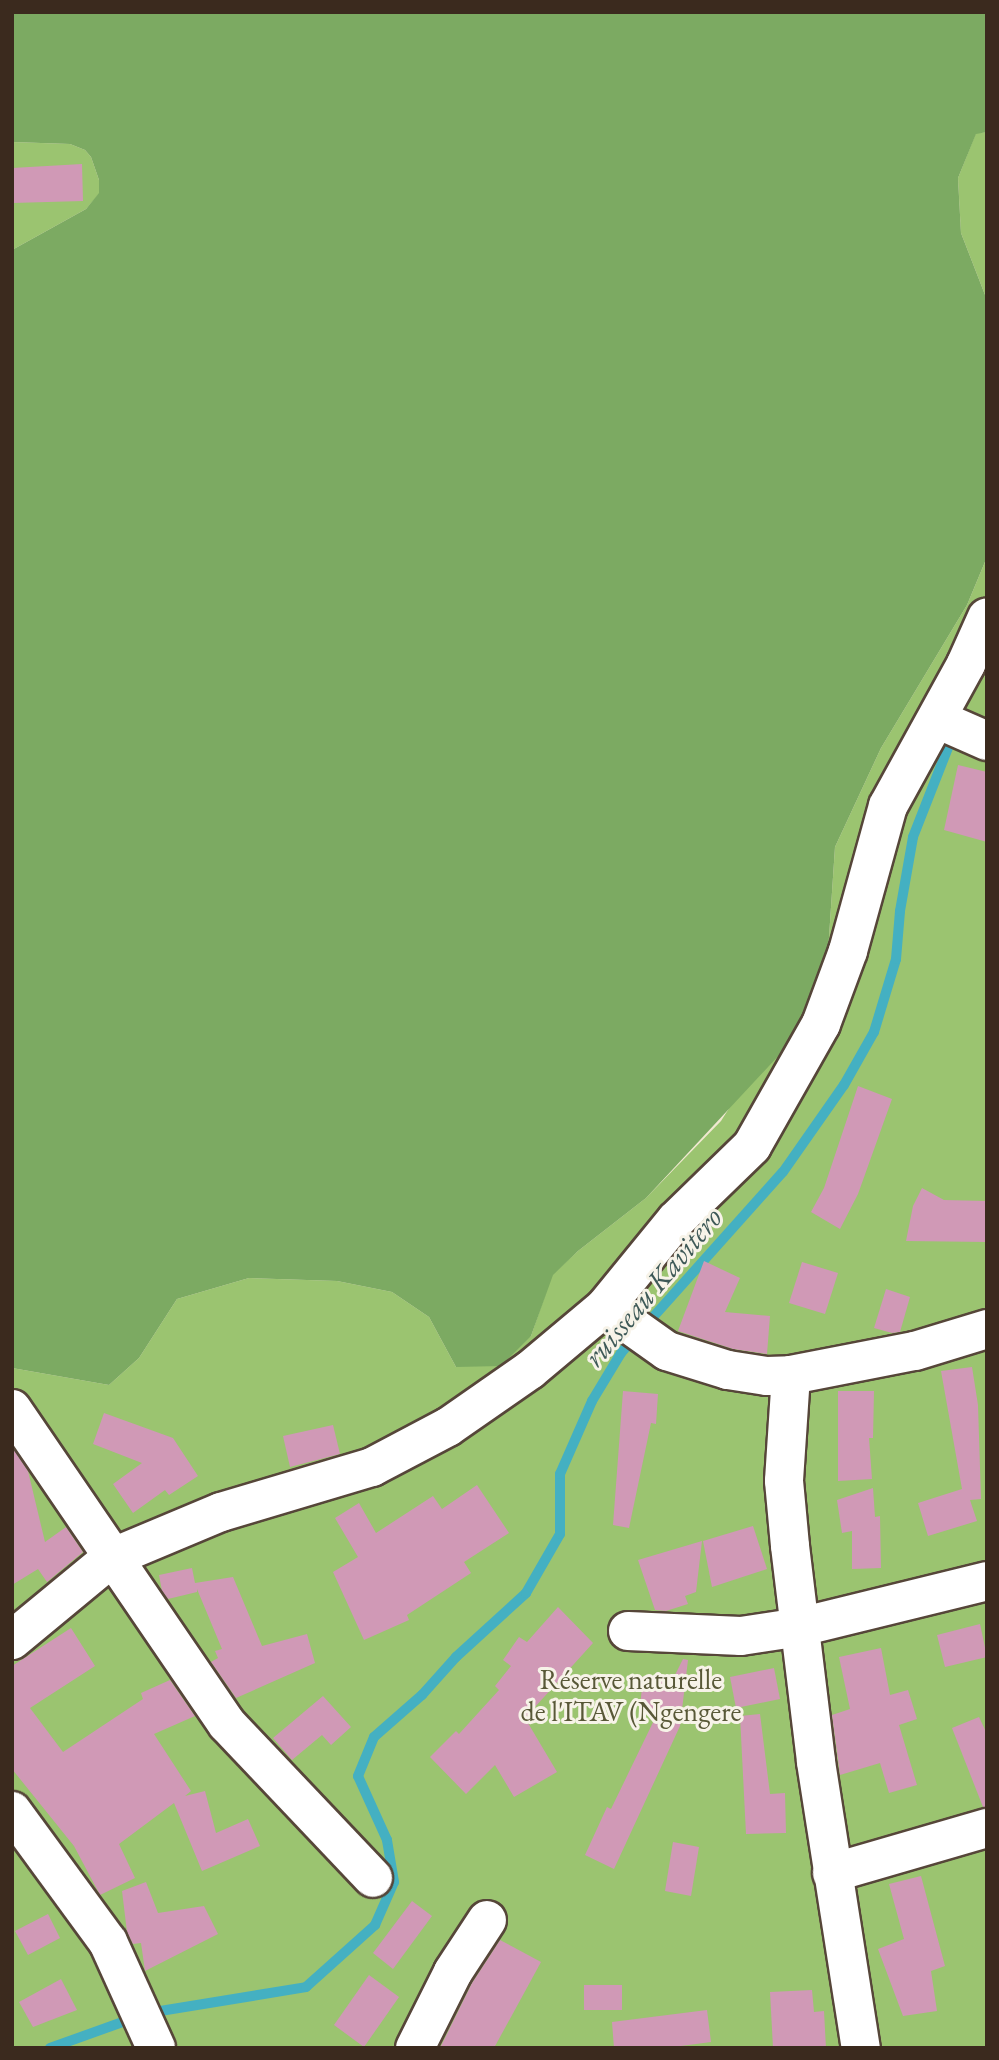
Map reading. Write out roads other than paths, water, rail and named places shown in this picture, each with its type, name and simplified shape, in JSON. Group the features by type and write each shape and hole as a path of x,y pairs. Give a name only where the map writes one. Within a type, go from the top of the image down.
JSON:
{"street":[{"path":"12,1640 111,1558 221,1512 372,1467 448,1427 530,1370 605,1307 676,1220 752,1146 821,1024 848,951 888,806 937,719 987,617"},
{"path":"937,719 987,741"},
{"path":"605,1307 667,1351 728,1370 767,1376 791,1375 915,1351 987,1329"},
{"path":"791,1375 784,1481 832,1873 861,2048"},
{"path":"12,1409 111,1558 227,1724 373,1878"},
{"path":"628,1631 741,1636 800,1627 987,1581"},
{"path":"12,1811 108,1942 156,2048"},
{"path":"832,1873 987,1828"},
{"path":"415,2048 453,1972 487,1920"}],"waterway":[{"name":"ruisseau Kavitero","path":"646,1325 783,1172 844,1085 874,1032 896,959 900,911 913,837 953,735"},
{"name":"ruisseau Kavitero","path":"148,2013 306,1987 375,1925 394,1882 387,1840 358,1776 374,1737 422,1695 456,1657 526,1593 560,1534 560,1474 592,1401 621,1353 636,1336"},
{"name":"ruisseau Kavitero","path":"50,2048 134,2018"}],"park label":[{"name":"Réserve naturelle de l'ITAV (Ngengere","path":"631,1695"}]}
